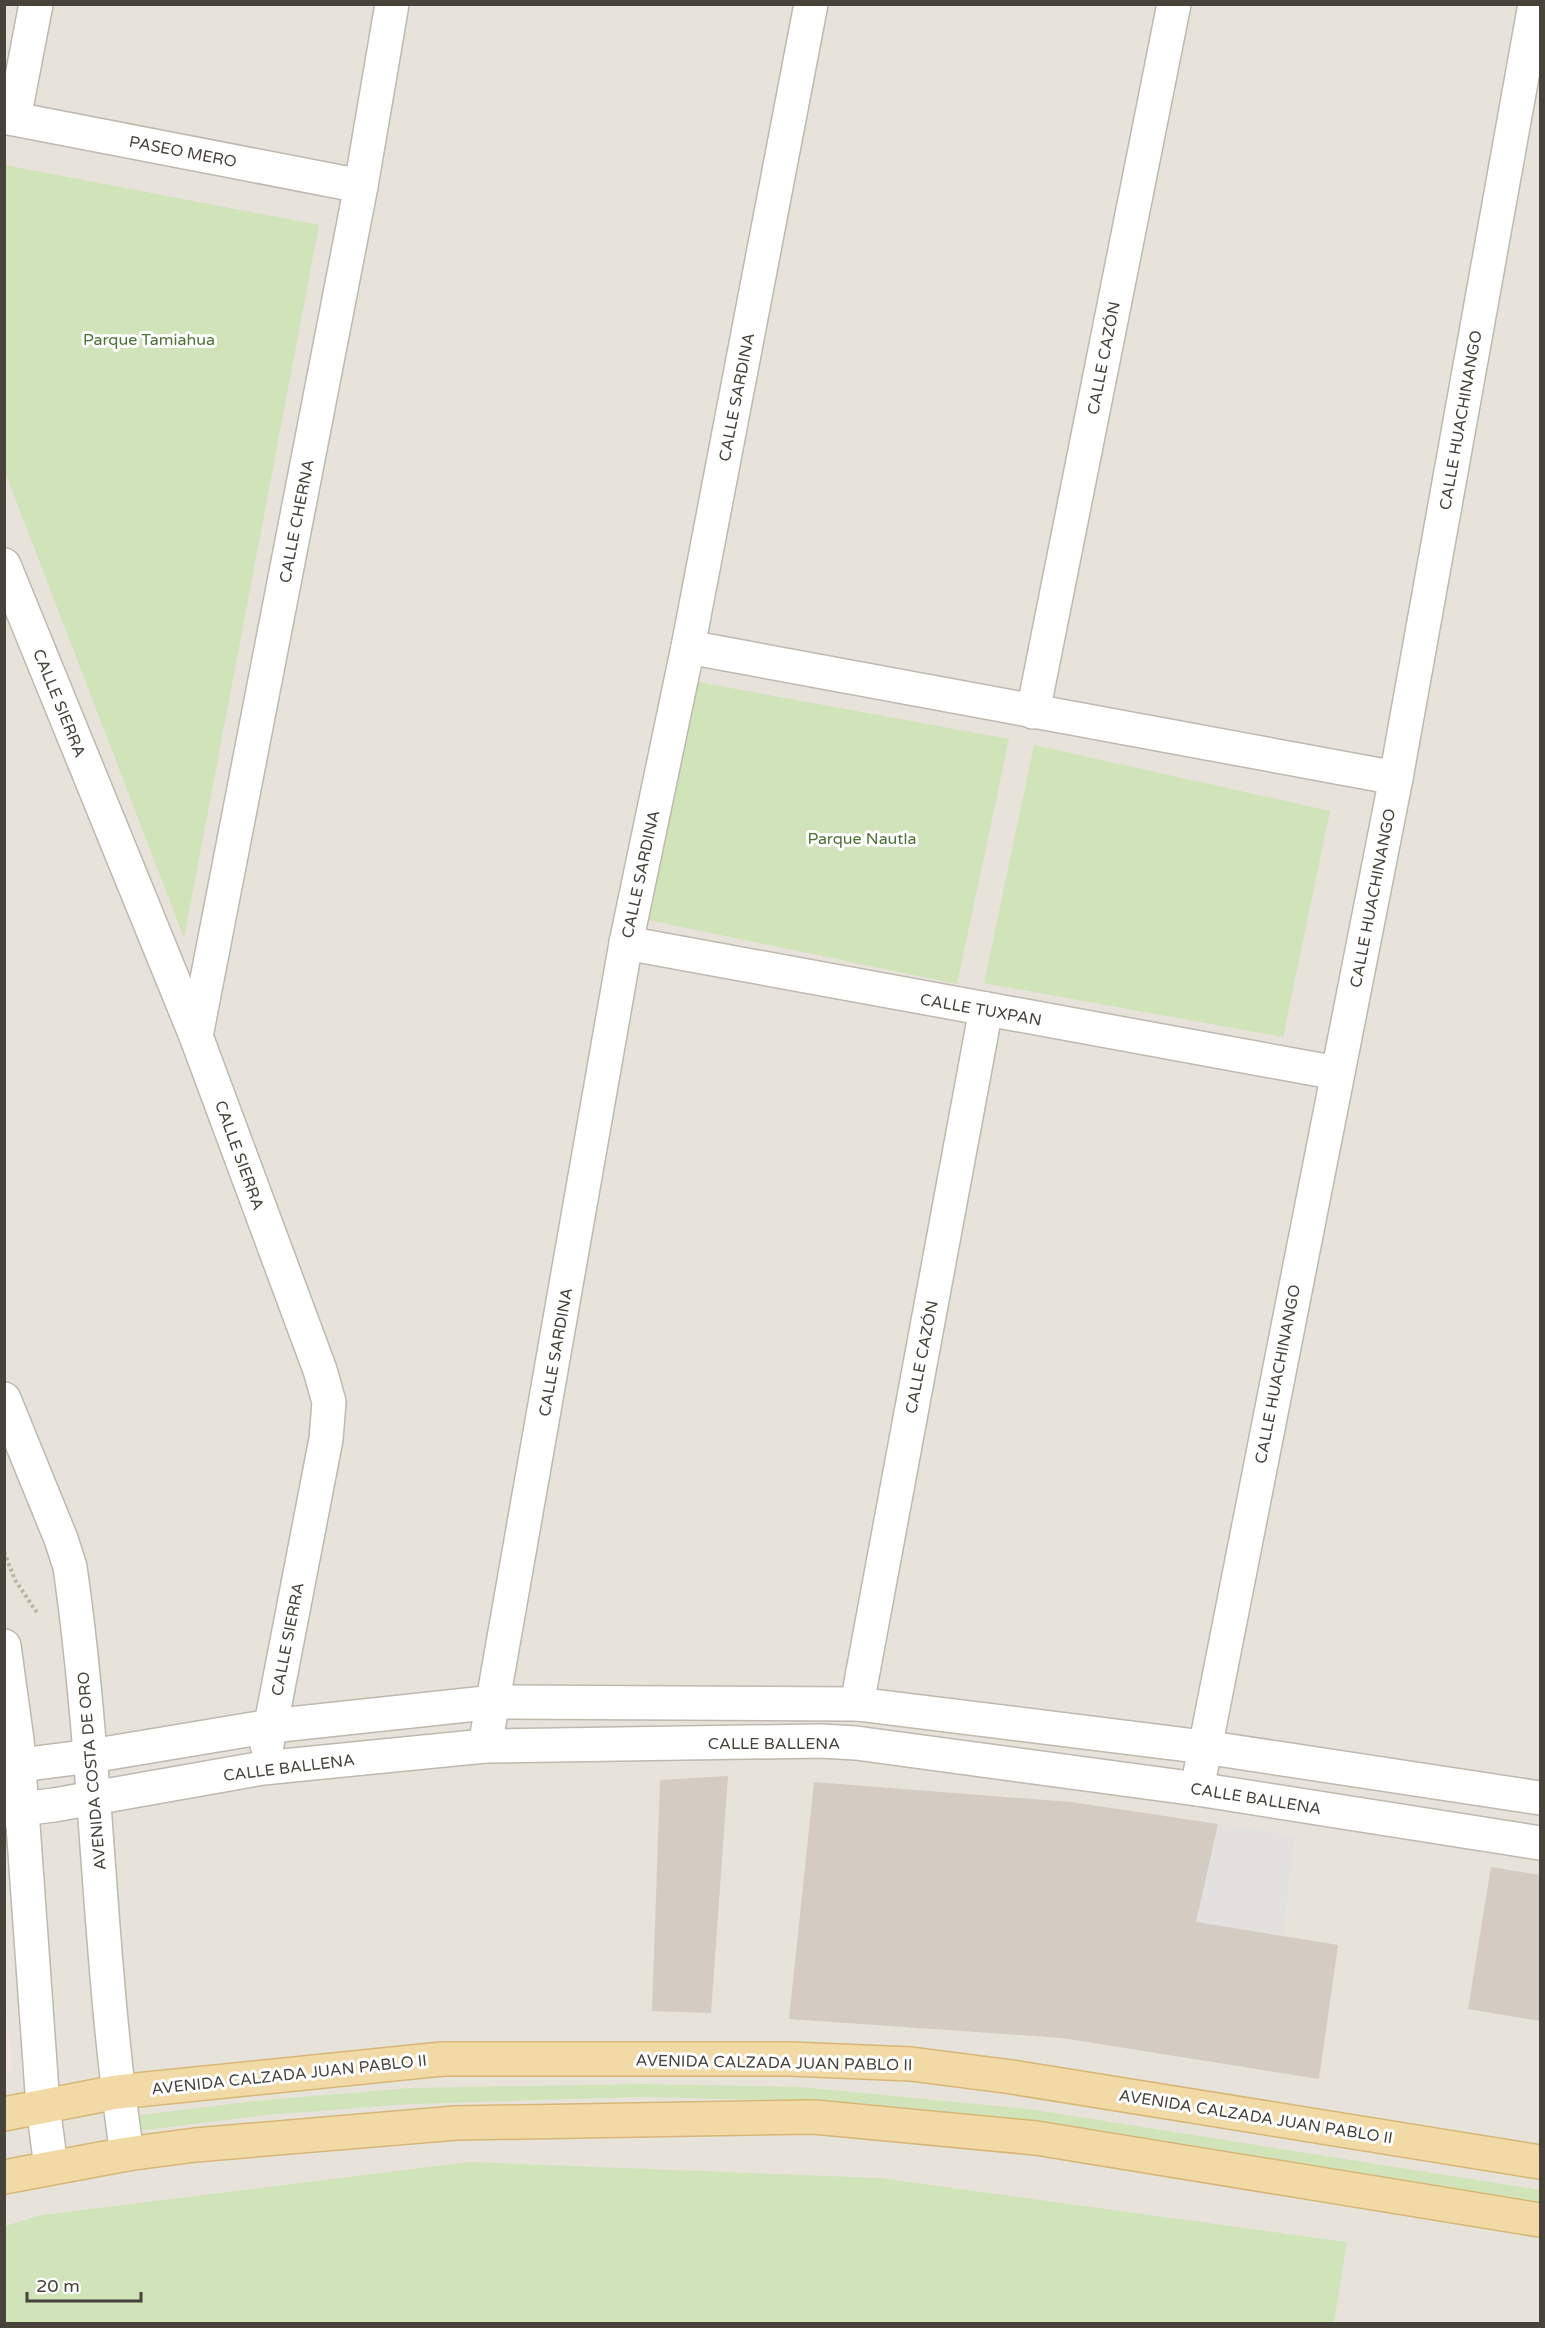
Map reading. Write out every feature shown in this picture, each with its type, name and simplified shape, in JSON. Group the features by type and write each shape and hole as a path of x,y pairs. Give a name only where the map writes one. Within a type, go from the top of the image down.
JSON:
{"main road":[{"name":"AVENIDA CALZADA JUAN PABLO II","path":"4,2114 117,2092 442,2059 791,2059 911,2064 1023,2079 1540,2162"},
{"path":"4,2177 127,2154 195,2145 456,2123 814,2118 1036,2138 1540,2220"}],"street":[{"path":"9,117 36,4"},
{"name":"CALLE CHERNA","path":"196,1036 361,186 393,4"},
{"name":"CALLE SARDINA","path":"485,1746 495,1702 626,943 688,647 811,4"},
{"name":"CALLE CAZÓN","path":"1033,711 1174,4"},
{"name":"CALLE HUACHINANGO","path":"1197,1788 1396,778 1535,4"},
{"name":"PASEO MERO","path":"9,117 361,186"},
{"name":"CALLE SIERRA","path":"4,565 196,1036 330,1402 326,1439 263,1768"},
{"path":"688,647 1396,778"},
{"name":"CALLE TUXPAN","path":"626,943 1337,1073"},
{"name":"CALLE CAZÓN","path":"857,1704 986,1010"},
{"name":"AVENIDA COSTA DE ORO","path":"4,1398 61,1539 70,1568 91,1756 117,2092 127,2154"},
{"path":"4,1646 13,1809 51,2167"},
{"path":"12,1765 91,1756 271,1726 495,1702 857,1704 1204,1747 1540,1798"},
{"name":"CALLE BALLENA","path":"13,1809 263,1768 485,1746 821,1742 856,1743 1197,1788 1540,1843"}],"shaded area":[{"path":"5,5 1540,5 1540,2323 5,2324"},
{"path":"1218,1824 1295,1835 1283,1936 1196,1922"},
{"path":"4,1975 12,2072 5,2074 4,2074"}],"green space":[{"name":"Parque Tamiahua","path":"5,165 319,225 184,938 5,472"},
{"name":"Parque Nautla","path":"698,682 1009,739 957,984 648,920"},
{"path":"1034,745 1330,811 1283,1037 984,983"},
{"path":"641,2084 800,2087 1029,2109 1540,2190 1540,2207 800,2101 642,2097 411,2104 265,2115 146,2130 134,2127 141,2115 265,2100 411,2088"},
{"path":"469,2162 880,2178 1347,2242 1334,2323 5,2323 5,2226 42,2215"}],"building":[{"path":"728,1776 711,2013 652,2011 660,1780"},
{"path":"814,1782 1071,1802 1218,1824 1196,1922 1338,1945 1319,2079 1062,2038 789,2019"},
{"path":"1491,1867 1540,1875 1540,2021 1468,2009"}]}
